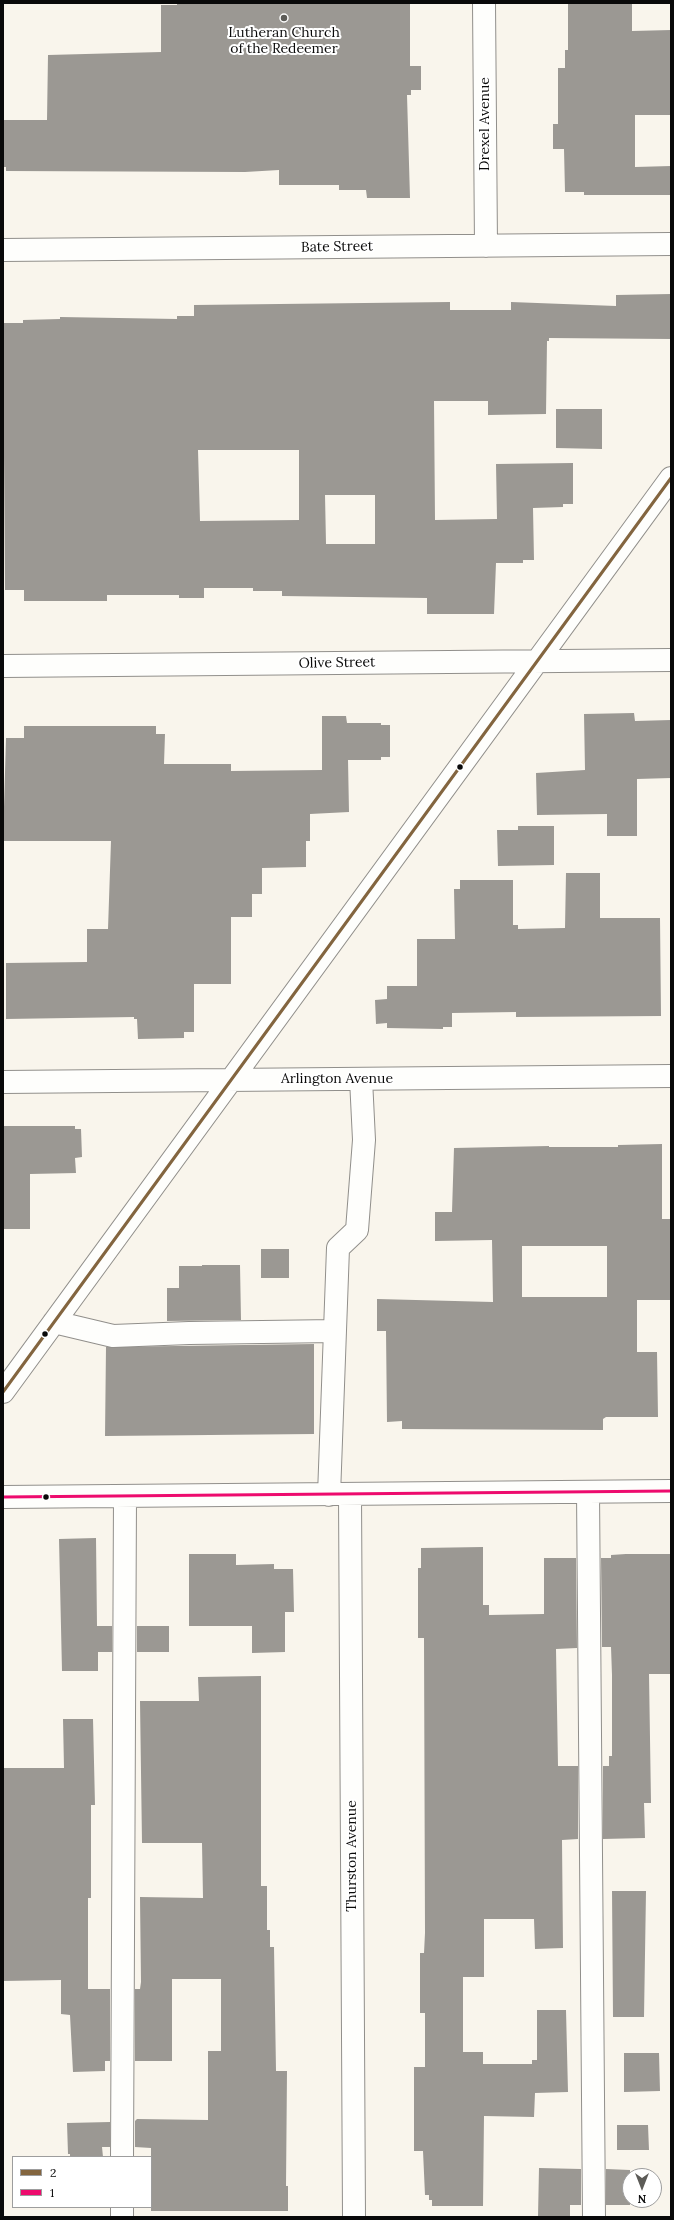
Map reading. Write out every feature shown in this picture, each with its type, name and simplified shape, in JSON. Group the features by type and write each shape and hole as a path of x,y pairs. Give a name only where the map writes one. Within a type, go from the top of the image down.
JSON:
{"street":[{"name":"Drexel Avenue","path":"484,3 486,246"},
{"name":"Bate Street","path":"3,250 671,244"},
{"path":"3,1392 671,478"},
{"name":"Olive Street","path":"3,666 671,660"},
{"name":"Arlington Avenue","path":"3,1082 671,1076"},
{"path":"329,1495 338,1248 357,1230 364,1140 361,1079"},
{"path":"54,1322 113,1336 189,1333 335,1331"},
{"path":"3,1497 671,1491"},
{"path":"588,1492 594,2217"},
{"name":"Thurston Avenue","path":"350,1495 354,2217"},
{"path":"122,2156 125,1497"}],"building":[{"path":"177,3 410,3 410,66 421,66 421,90 411,90 411,95 407,95 410,198 367,198 366,190 339,190 339,185 279,185 279,170 245,172 6,171 6,167 3,167 3,120 47,120 48,55 161,52 161,5 177,5"},
{"path":"568,3 632,3 632,31 671,30 671,115 635,115 635,167 671,166 671,195 584,195 584,192 565,192 564,149 553,149 553,124 558,124 558,68 565,68 565,50 568,50"},
{"path":"671,294 671,339 549,338 549,341 547,341 546,414 488,415 488,401 434,401 435,520 497,519 496,464 573,463 573,504 563,504 563,507 533,508 534,560 523,560 523,563 496,563 494,614 427,614 427,598 282,596 282,591 253,591 253,588 204,588 204,598 179,598 179,595 107,595 107,601 24,601 24,590 5,590 3,323 23,323 23,320 60,319 60,317 177,319 177,316 194,316 194,305 450,302 450,310 511,310 511,302 616,306 616,295","holes":["198,450 299,450 299,520 200,521","325,495 375,495 375,544 326,544"]},
{"path":"556,409 602,409 602,449 556,448"},
{"path":"634,713 635,721 671,720 671,778 637,779 637,836 607,836 607,814 537,815 536,773 585,770 584,714"},
{"path":"322,716 346,716 347,723 381,723 381,725 390,725 390,757 381,757 381,760 348,760 349,812 310,814 310,841 306,841 306,867 262,868 262,894 252,894 252,917 231,917 231,984 194,984 194,1032 184,1032 184,1038 138,1039 137,1019 134,1019 134,1017 6,1019 6,963 87,962 87,929 108,929 111,841 3,841 6,738 24,738 24,726 156,726 156,734 165,734 164,764 231,764 231,771 322,770"},
{"path":"518,826 554,826 554,865 498,866 497,830 518,830"},
{"path":"566,873 600,873 600,918 660,918 661,1016 516,1017 516,1012 452,1013 452,1027 443,1027 443,1029 387,1028 387,1023 376,1024 375,1000 387,999 387,986 417,986 417,939 455,939 454,889 460,889 460,880 513,880 513,925 518,925 518,929 565,928"},
{"path":"3,1126 75,1126 75,1129 81,1129 82,1157 75,1158 76,1173 30,1174 30,1229 3,1229"},
{"path":"662,1144 662,1219 671,1219 671,1300 637,1300 637,1352 657,1352 658,1417 606,1417 603,1419 603,1430 402,1429 402,1421 387,1422 386,1331 377,1331 377,1299 493,1302 492,1240 435,1241 435,1212 452,1212 454,1148 549,1146 618,1147 618,1145","holes":["522,1246 607,1246 607,1297 522,1297"]},
{"path":"261,1249 289,1249 289,1278 261,1278"},
{"path":"240,1265 241,1320 167,1321 167,1288 179,1288 179,1266"},
{"path":"314,1344 314,1434 105,1436 106,1347"},
{"path":"96,1538 97,1626 112,1626 112,1652 98,1652 98,1671 62,1671 59,1539"},
{"path":"483,1547 483,1605 489,1605 489,1615 544,1614 544,1558 576,1558 577,1648 556,1649 558,1766 578,1766 578,1839 562,1840 563,1948 535,1949 534,1919 484,1919 484,1977 463,1977 463,2052 483,2052 483,2064 532,2064 532,2060 537,2060 537,2010 566,2010 568,2092 535,2093 534,2117 484,2116 483,2206 432,2206 432,2200 429,2200 429,2195 425,2195 423,2151 414,2151 414,2067 425,2067 425,2013 420,2013 420,1953 424,1953 425,1933 424,1638 418,1638 418,1568 421,1568 421,1548"},
{"path":"189,1554 236,1554 236,1565 274,1564 274,1569 293,1569 294,1612 285,1612 285,1652 252,1653 252,1626 189,1626"},
{"path":"671,1554 671,1674 649,1674 651,1803 644,1803 645,1838 603,1839 603,1766 609,1766 609,1756 612,1756 612,1675 611,1647 602,1647 601,1558 611,1558 611,1555"},
{"path":"137,1626 169,1626 169,1652 137,1652"},
{"path":"261,1676 261,1886 267,1886 267,1930 270,1930 270,1947 274,1947 276,2071 287,2071 286,2186 288,2186 288,2211 151,2211 151,2148 135,2147 135,2121 137,2119 208,2120 208,2051 221,2051 221,1979 172,1979 172,2061 135,2061 135,1989 140,1989 141,1982 140,1897 203,1898 202,1843 142,1843 140,1701 199,1701 198,1677"},
{"path":"63,1719 93,1719 95,1805 91,1805 91,1898 88,1898 88,1989 110,1989 110,2061 105,2061 105,2071 73,2072 70,2015 61,2014 61,1980 3,1981 3,1768 64,1768"},
{"path":"612,1891 646,1891 644,2017 613,2017"},
{"path":"624,2053 659,2053 660,2091 624,2092"},
{"path":"110,2122 110,2147 102,2147 103,2156 70,2156 70,2154 68,2154 67,2123"},
{"path":"617,2125 648,2125 649,2150 617,2150"},
{"path":"539,2168 581,2169 581,2205 570,2205 570,2217 538,2217"},
{"path":"606,2169 622,2170 622,2205 606,2205"}],"transit line":[{"name":"2","path":"3,1392 671,478"},
{"name":"1","path":"3,1497 671,1491"}],"place":[{"name":"Lutheran Church of the Redeemer","path":"284,18"}]}
